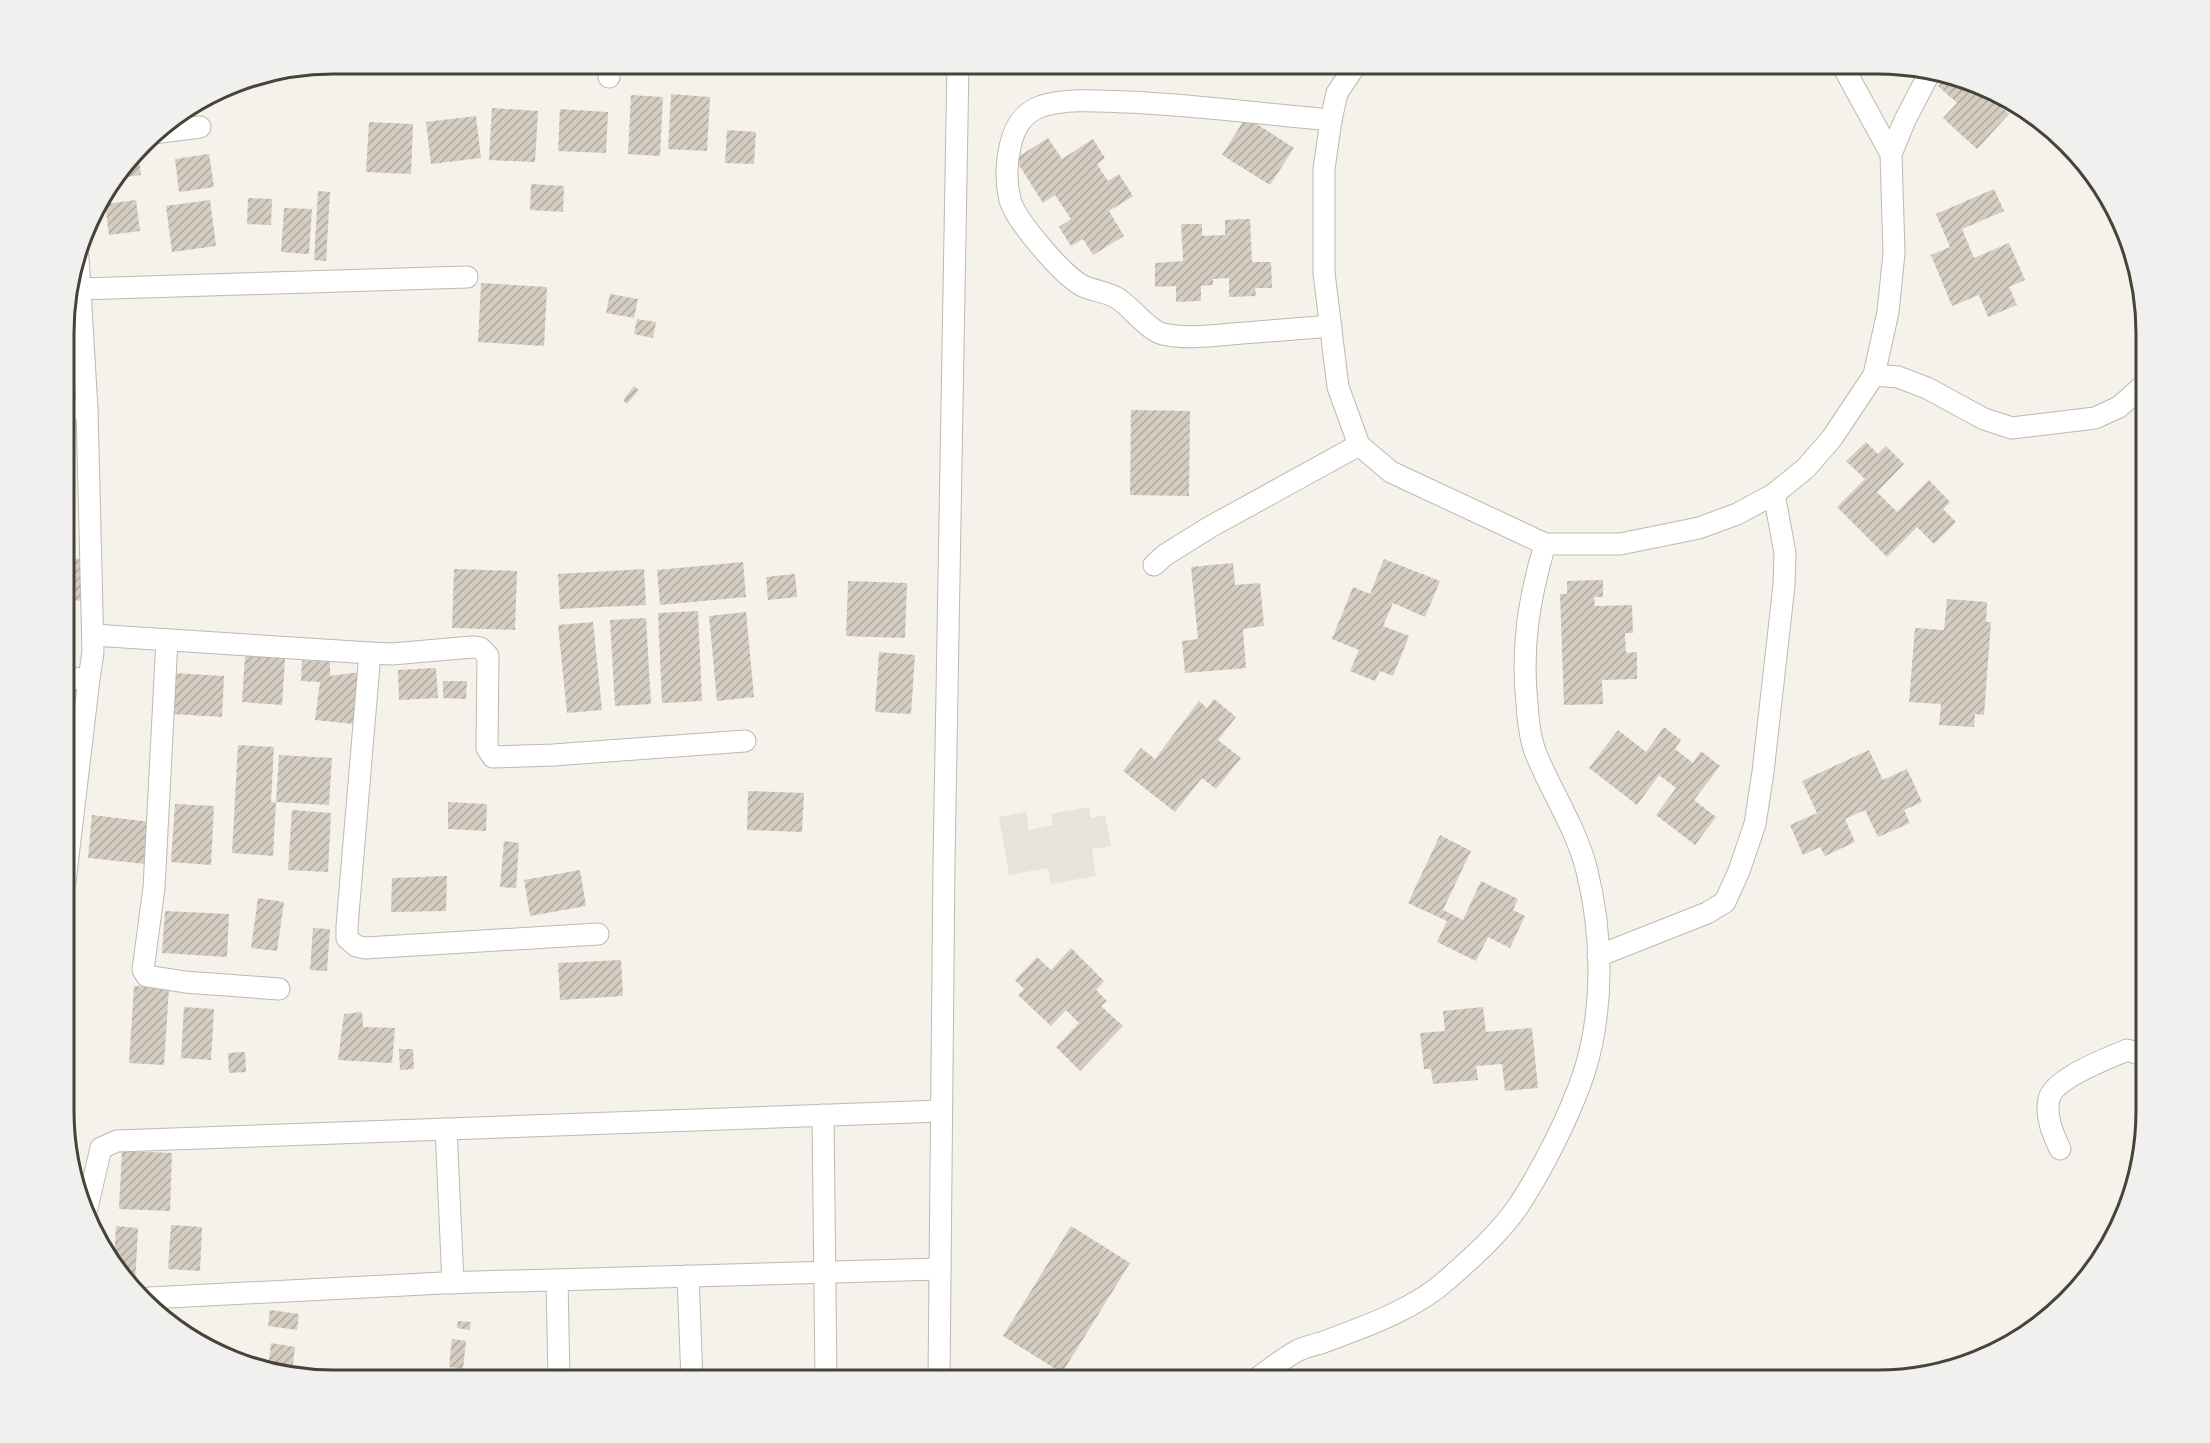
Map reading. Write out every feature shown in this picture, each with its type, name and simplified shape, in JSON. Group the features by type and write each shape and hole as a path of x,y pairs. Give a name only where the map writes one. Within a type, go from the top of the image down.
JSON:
{"street":[{"path":"939,1370 941,1111 958,74"},
{"path":"1350,74 1337,93 1330,120 1324,169 1324,273 1338,387 1359,445 1391,472 1545,544 1620,544 1649,540 1699,528 1737,514 1774,494 1806,468 1832,438 1874,375 1888,312 1894,253 1891,154 1905,120 1927,78"},
{"path":"1847,74 1891,154"},
{"path":"1330,120 1166,104 1082,100 1041,106 1016,125 1009,152 1007,182 1011,203 1023,225 1056,263 1083,285 1115,297 1161,333 1174,336 1211,336 1331,326"},
{"path":"170,131 200,128"},
{"path":"74,806 93,635 87,409 79,277"},
{"path":"81,289 467,277"},
{"path":"1874,375 1898,378 1927,388 1984,419 2012,428 2095,418 2119,407 2136,392"},
{"path":"74,409 87,409"},
{"path":"1154,565 1165,555 1210,527 1359,445"},
{"path":"1598,956 1707,913 1725,902 1739,871 1755,824 1784,585 1785,553 1774,494"},
{"path":"1269,1370 1299,1349 1404,1309 1445,1282 1495,1234 1518,1206 1554,1144 1584,1073 1594,1027 1600,970 1587,870 1570,825 1535,751 1523,671 1526,627 1532,589 1545,544"},
{"path":"93,635 392,654 472,647 484,651 488,656 487,748 493,758 745,741"},
{"path":"167,640 153,888 143,970 147,976 175,980 279,989"},
{"path":"370,653 348,938 356,946 365,948 598,934"},
{"path":"74,678 89,679"},
{"path":"2060,1149 2048,1115 2049,1098 2057,1086 2127,1050 2136,1053"},
{"path":"89,1199 101,1148 117,1141 941,1111"},
{"path":"823,1115 826,1370"},
{"path":"446,1129 453,1283"},
{"path":"153,1298 453,1283 940,1269"},
{"path":"688,1276 692,1370"},
{"path":"557,1280 559,1370"}],"shaded area":[{"path":"1089,807 1091,818 1105,815 1111,846 1092,849 1096,876 1051,884 1048,868 1009,875 999,817 1026,812 1029,830 1053,825 1051,814"}],"building":[{"path":"1942,82 1961,87 1996,102 2009,114 1977,149 1943,118 1957,103 1938,86"},
{"path":"671,94 710,97 707,151 668,149"},
{"path":"631,95 663,97 660,156 628,154"},
{"path":"492,108 538,111 535,162 489,160"},
{"path":"560,109 608,112 606,153 558,151"},
{"path":"476,116 481,158 431,164 426,122"},
{"path":"1246,117 1294,148 1270,185 1222,155"},
{"path":"369,122 413,124 411,174 366,172"},
{"path":"727,130 756,132 754,164 725,163"},
{"path":"1048,138 1062,159 1093,139 1105,158 1097,164 1108,181 1119,174 1133,196 1109,211 1124,236 1093,255 1083,239 1071,246 1059,227 1071,219 1055,195 1043,203 1015,159"},
{"path":"209,154 214,187 179,192 175,159"},
{"path":"139,161 141,175 126,177"},
{"path":"531,184 564,186 563,212 530,210"},
{"path":"1994,189 2004,211 1962,229 1974,258 2009,243 2025,280 2009,287 2017,305 1988,317 1979,295 1952,306 1931,255 1950,247 1936,214"},
{"path":"318,191 330,192 326,261 314,260"},
{"path":"248,198 272,199 271,225 247,224"},
{"path":"136,200 140,231 109,235 105,208 108,204"},
{"path":"210,200 216,246 172,252 166,206"},
{"path":"284,208 312,209 309,254 281,252"},
{"path":"1250,219 1252,262 1271,262 1272,288 1255,288 1256,296 1229,297 1229,278 1213,279 1213,285 1201,286 1201,301 1176,302 1176,286 1155,287 1155,263 1183,261 1181,224 1202,224 1202,236 1225,235 1225,220"},
{"path":"481,283 547,287 544,346 478,342"},
{"path":"610,294 638,299 634,318 606,313"},
{"path":"637,319 656,322 653,338 634,334"},
{"path":"634,386 639,390 627,404 623,400"},
{"path":"1131,410 1190,411 1189,496 1130,495"},
{"path":"1866,442 1878,454 1886,446 1904,464 1877,492 1897,512 1929,480 1950,502 1943,509 1956,522 1934,544 1917,527 1887,557 1837,507 1865,479 1846,461"},
{"path":"74,558 84,559 82,601 74,600"},
{"path":"1384,559 1440,581 1425,617 1393,603 1383,626 1409,636 1393,676 1380,671 1375,681 1350,671 1359,650 1332,639 1353,587 1370,594"},
{"path":"743,562 746,597 660,605 657,570"},
{"path":"1233,563 1235,585 1260,583 1264,626 1243,629 1246,668 1185,673 1182,641 1198,639 1191,567"},
{"path":"454,569 517,571 515,630 452,628"},
{"path":"644,569 646,605 560,609 558,574"},
{"path":"795,574 797,597 768,600 766,577"},
{"path":"1603,580 1603,597 1594,597 1595,606 1632,605 1633,633 1625,633 1626,653 1637,652 1637,679 1602,680 1603,704 1564,705 1560,594 1567,594 1567,581"},
{"path":"848,581 907,583 905,638 846,636"},
{"path":"1947,599 1987,602 1986,622 1991,622 1984,715 1975,714 1974,727 1939,725 1941,704 1909,702 1915,628 1944,630"},
{"path":"698,611 702,701 662,703 658,613"},
{"path":"746,612 754,697 717,701 709,616"},
{"path":"646,618 651,704 615,706 610,620"},
{"path":"593,622 602,710 567,713 558,625"},
{"path":"879,652 915,655 911,714 875,712"},
{"path":"245,656 285,658 282,705 242,702"},
{"path":"302,660 330,662 330,676 361,672 354,724 315,720 320,682 301,681"},
{"path":"436,668 438,698 399,700 398,670"},
{"path":"175,673 224,676 222,717 172,714"},
{"path":"443,681 467,681 466,699 443,698"},
{"path":"1214,699 1236,717 1218,740 1241,758 1216,789 1202,778 1175,812 1123,771 1141,748 1155,759 1199,701 1207,708"},
{"path":"1664,727 1681,740 1675,749 1693,763 1701,751 1720,766 1694,800 1716,817 1695,845 1656,815 1676,788 1659,775 1637,805 1589,768 1618,730 1646,752"},
{"path":"238,745 274,747 271,802 276,802 273,856 232,853"},
{"path":"1869,750 1883,780 1907,769 1922,802 1904,810 1910,823 1878,837 1865,810 1845,819 1855,842 1825,856 1820,847 1803,855 1790,825 1817,813 1802,781"},
{"path":"279,755 332,758 329,805 276,802"},
{"path":"748,791 804,793 802,832 747,830"},
{"path":"448,802 487,804 486,831 448,829"},
{"path":"175,804 214,806 211,865 171,862"},
{"path":"292,810 331,813 328,872 288,870"},
{"path":"92,815 151,822 146,864 88,858"},
{"path":"1440,835 1471,851 1443,910 1463,920 1481,881 1518,899 1513,910 1525,916 1510,948 1488,937 1476,961 1437,942 1447,921 1408,903"},
{"path":"504,841 519,843 516,888 500,887"},
{"path":"580,870 586,906 530,916 524,880"},
{"path":"447,876 446,911 391,912 392,878"},
{"path":"258,898 284,902 277,951 251,948"},
{"path":"165,911 229,914 227,957 162,953"},
{"path":"313,928 330,929 327,971 310,970"},
{"path":"1071,948 1104,981 1096,990 1107,1001 1101,1006 1123,1026 1080,1071 1056,1047 1079,1023 1066,1010 1051,1026 1018,995 1024,989 1015,980 1037,957 1051,970"},
{"path":"621,960 623,996 560,1000 558,963"},
{"path":"134,986 169,988 164,1065 129,1063"},
{"path":"184,1007 214,1009 211,1060 181,1058"},
{"path":"1483,1007 1486,1032 1532,1028 1538,1088 1505,1091 1502,1064 1476,1066 1478,1080 1433,1084 1431,1069 1424,1069 1420,1033 1445,1031 1443,1011"},
{"path":"362,1012 363,1027 395,1028 392,1063 338,1060 344,1014"},
{"path":"399,1049 413,1049 414,1069 400,1070"},
{"path":"245,1052 246,1072 229,1073 228,1053"},
{"path":"122,1151 172,1153 170,1211 119,1209"},
{"path":"171,1225 202,1227 200,1271 168,1269"},
{"path":"116,1226 138,1228 135,1278 127,1268 115,1250"},
{"path":"1071,1226 1130,1263 1064,1370 1057,1370 1003,1336"},
{"path":"270,1310 299,1314 297,1330 268,1326"},
{"path":"458,1321 471,1322 470,1330 457,1328"},
{"path":"452,1339 466,1341 463,1369 449,1367"},
{"path":"271,1343 295,1347 293,1366 269,1362"}]}
